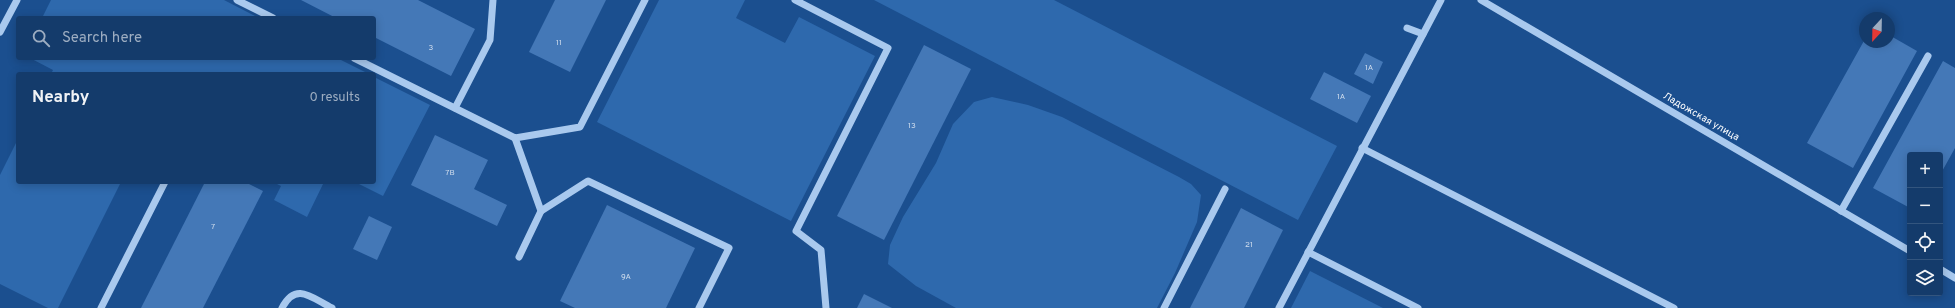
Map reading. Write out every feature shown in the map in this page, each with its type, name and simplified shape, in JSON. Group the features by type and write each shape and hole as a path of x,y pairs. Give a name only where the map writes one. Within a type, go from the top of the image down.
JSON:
{"street":[{"path":"0,32 17,0"},
{"path":"237,0 269,16"},
{"path":"455,108 490,40 492,0"},
{"path":"358,60 515,138 580,127 645,0"},
{"path":"795,0 888,48 796,231 822,250 826,308"},
{"path":"1279,308 1441,0"},
{"name":"Ладожская улица","path":"1481,0 1907,249"},
{"path":"1407,28 1423,34"},
{"path":"1841,210 1928,56"},
{"path":"515,138 541,211"},
{"path":"1362,148 1674,308"},
{"path":"519,257 541,211 588,181 729,248 699,308"},
{"path":"102,308 164,184"},
{"path":"1164,308 1225,189"},
{"path":"1308,252 1418,308"},
{"path":"1943,271 1955,278"},
{"path":"282,308 287,298 292,294 301,293 332,308"}],"shaded area":[{"path":"51,0 224,0 255,16 43,16"},
{"path":"659,0 745,0 736,18 785,43 799,17 875,56 791,221 597,122"},
{"path":"874,0 1054,0 1337,146 1298,220"},
{"path":"34,60 341,60 365,72 52,72 53,70"},
{"path":"376,78 430,105 383,196 359,184 376,184"},
{"path":"992,97 1028,105 1062,117 1179,177 1191,184 1201,195 1197,222 1175,273 1157,308 956,308 916,286 888,264 890,245 903,217 936,163 953,124 974,102"},
{"path":"16,143 16,184 120,184 58,308 48,308 0,284 0,175"},
{"path":"277,184 323,184 307,217 274,200 281,186"},
{"path":"1310,271 1383,308 1291,308"}],"building":[{"path":"301,0 418,0 475,29 451,76 376,38 376,16 332,16"},
{"path":"555,0 606,0 570,72 529,52"},
{"path":"1895,38 1917,51 1853,168 1807,143 1860,48 1895,48"},
{"path":"924,45 971,69 884,240 837,216"},
{"path":"1365,53 1383,62 1373,84 1354,74"},
{"path":"1943,61 1955,68 1955,148 1943,170 1943,152 1907,152 1907,206 1873,188"},
{"path":"1324,72 1371,96 1357,123 1310,99"},
{"path":"435,135 488,160 474,189 507,205 497,226 411,185"},
{"path":"204,184 249,184 263,191 203,308 141,308"},
{"path":"607,205 695,248 666,308 575,308 560,301"},
{"path":"1241,208 1283,230 1244,308 1190,308"},
{"path":"369,216 392,227 377,260 353,249"},
{"path":"864,294 892,308 857,308"}]}
